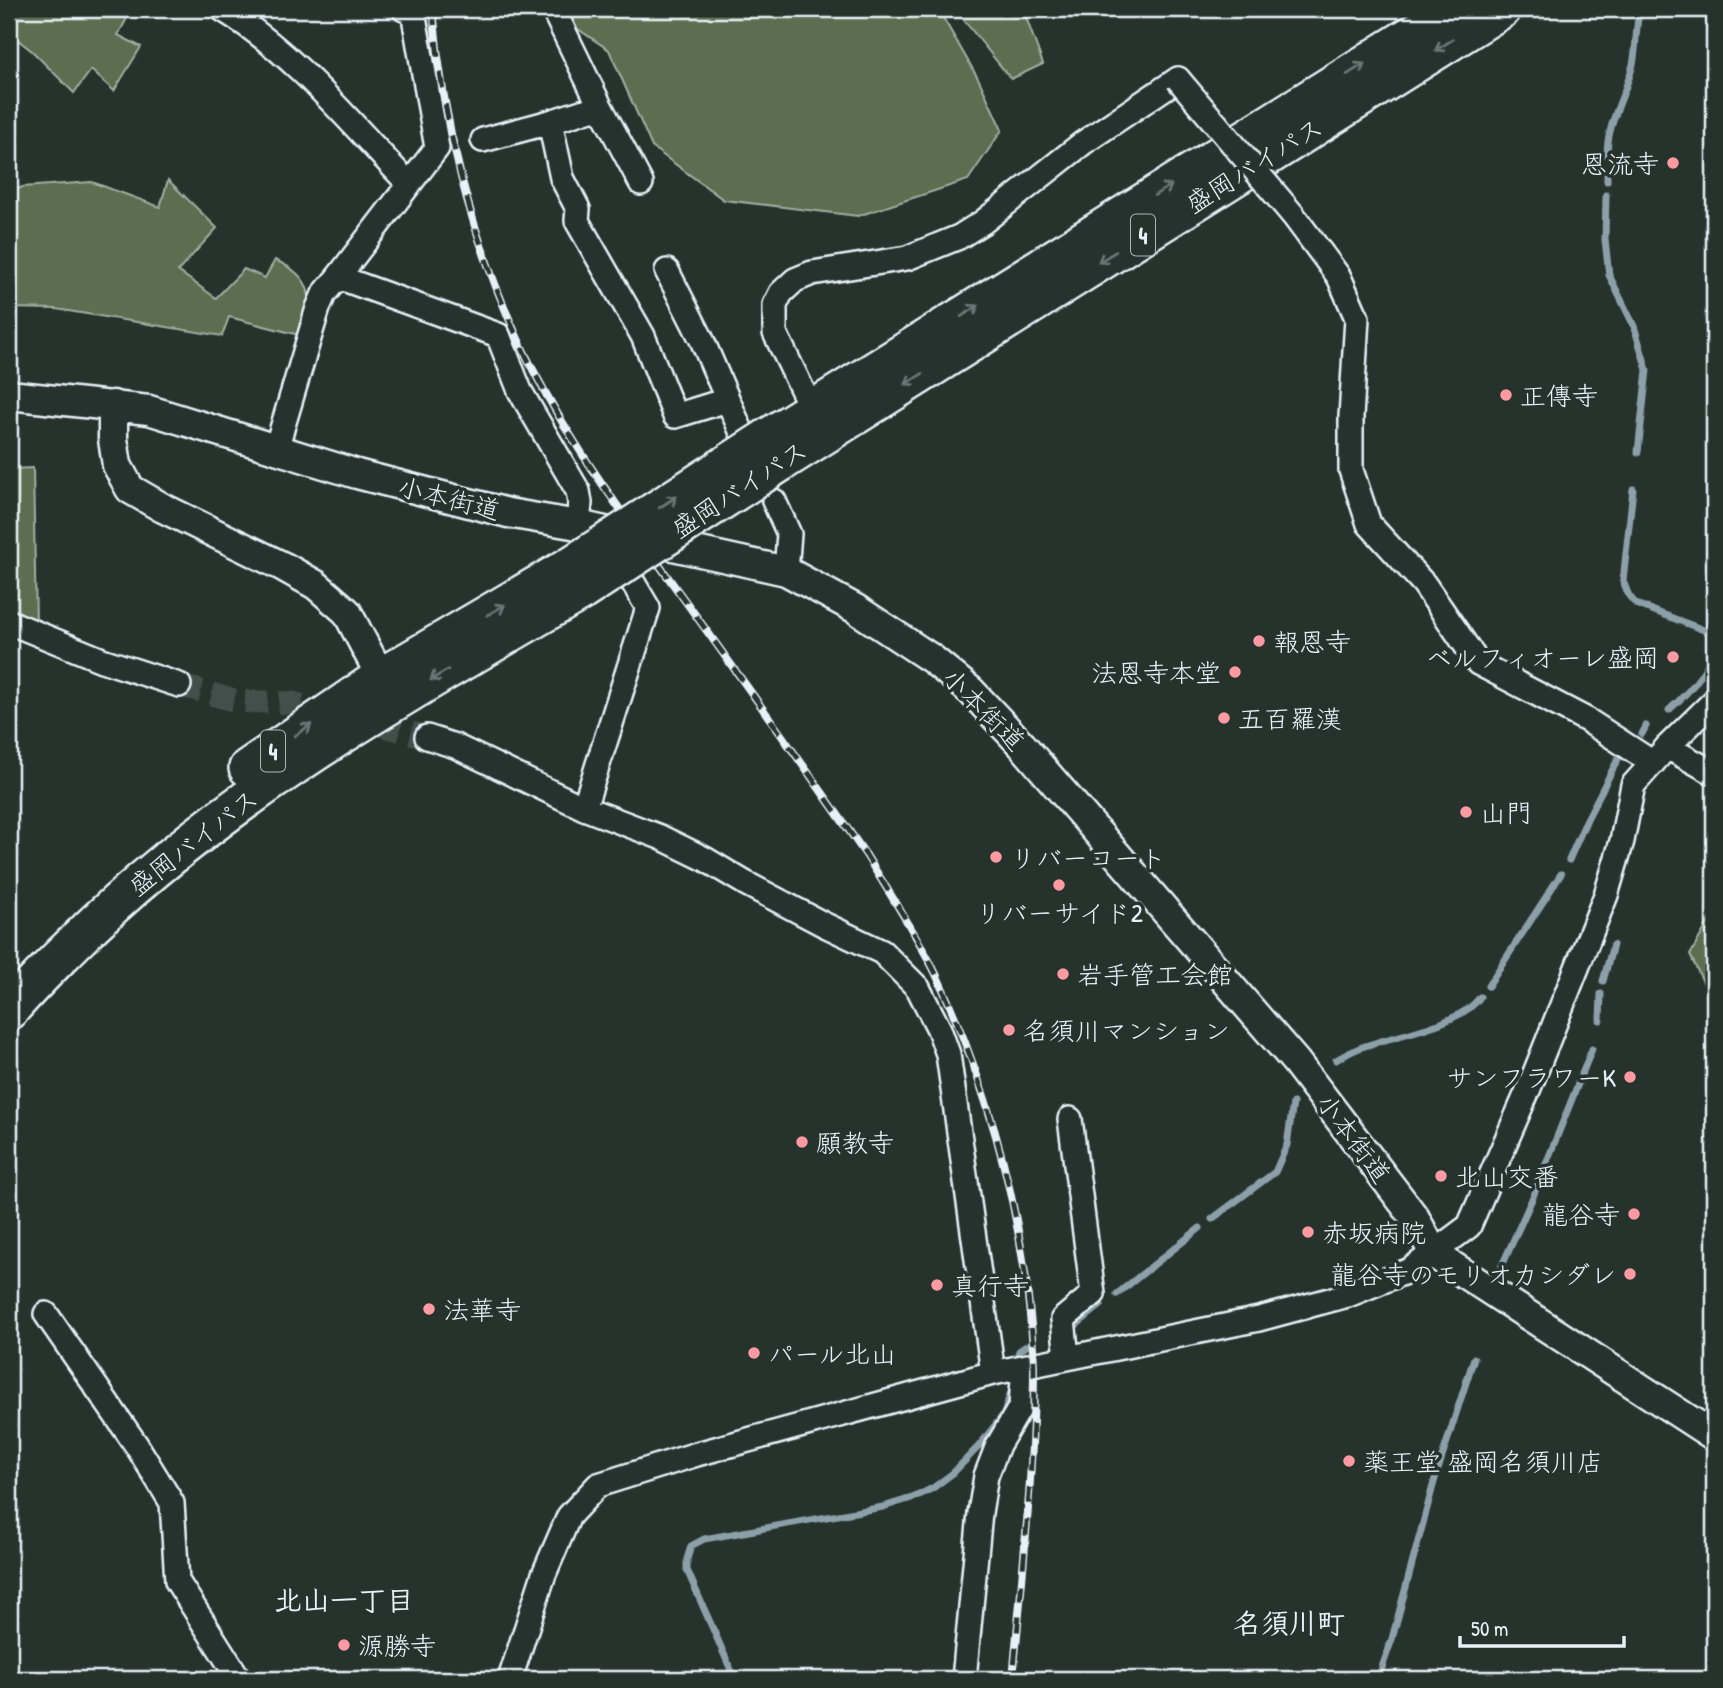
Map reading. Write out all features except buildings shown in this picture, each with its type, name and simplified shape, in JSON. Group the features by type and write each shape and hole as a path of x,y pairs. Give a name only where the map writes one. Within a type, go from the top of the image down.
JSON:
{"highway":[{"name":"盛岡バイパス","path":"9,979 83,902 227,783 576,578 812,410 1453,9"},
{"name":"盛岡バイパス","path":"764,444 1502,9"},
{"name":"盛岡バイパス","path":"9,1011 117,901 193,837 388,689"}],"street":[{"path":"222,9 266,40 291,62 408,184"},
{"path":"276,449 324,294 436,148 413,11 404,9"},
{"path":"552,9 641,183"},
{"path":"812,410 775,333 775,305 781,293 795,280 811,273 907,258 959,237 983,222 1083,143 1178,79 1293,215 1339,277 1357,318 1351,470 1369,524 1424,584 1478,663 1660,755 1714,773"},
{"path":"483,140 600,106"},
{"path":"550,122 562,178 578,209 577,221 643,336 675,416 727,400"},
{"path":"667,271 702,340 727,400 764,444"},
{"path":"338,277 498,335 520,391 578,491 578,525 590,547 628,574 648,608 583,808"},
{"name":"小本街道","path":"9,395 149,410 357,474 508,513 578,525 786,571 856,609 932,659 971,691 1048,776 1296,1062 1415,1218 1434,1254 1714,1436"},
{"path":"113,405 113,439 117,465 130,489 316,585 347,612 388,689"},
{"path":"774,502 789,534 786,571"},
{"path":"9,622 102,660 179,685"},
{"path":"510,1679 544,1574 569,1516 598,1485 697,1454 993,1373 1259,1319 1348,1295 1410,1270 1469,1226 1529,1088 1606,895 1622,841 1633,785 1714,701"},
{"path":"427,737 455,746 583,808 660,837 705,859 745,883 882,952 918,988 939,1029 947,1054 993,1373"},
{"path":"1067,1358 1063,1319 1093,1294 1070,1119"},
{"path":"46,1314 137,1446 172,1503 177,1581 239,1679"},
{"path":"964,1679 986,1476 998,1445 1021,1406 1024,1367"}],"green space":[{"path":"9,9 132,9 118,35 141,47 114,91 91,70 74,93 32,51 9,33"},
{"path":"560,9 938,9 979,80 1002,130 968,180 858,216 724,200 652,147 609,50 566,21"},
{"path":"955,9 1023,9 1043,64 1011,79"},
{"path":"168,180 217,228 178,271 216,298 244,269 265,278 275,260 298,274 308,290 308,311 303,336 229,317 222,336 56,309 9,308 9,194 22,187 92,182 160,207"},
{"path":"33,468 36,623 9,611 9,469"},
{"path":"1714,912 1714,993 1708,992 1690,955"}],"waterway":[{"path":"1607,155 1613,120 1633,64 1640,9"},
{"path":"1607,171 1607,181"},
{"path":"1606,195 1605,240 1609,275 1634,326 1647,370 1638,452"},
{"path":"1633,489 1623,581 1629,596 1636,604 1709,632 1712,642 1711,653 1701,675 1669,710"},
{"path":"1642,734 1646,726"},
{"path":"1569,860 1618,759"},
{"path":"1488,986 1561,874"},
{"path":"1603,981 1613,945"},
{"path":"1600,1020 1601,994"},
{"path":"1336,1060 1361,1047 1443,1022 1471,1007 1480,997"},
{"path":"1501,1268 1532,1199 1592,1049"},
{"path":"1212,1219 1275,1172 1287,1145 1293,1103"},
{"path":"1117,1294 1200,1228"},
{"path":"1075,1326 1101,1305"},
{"path":"1017,1356 1019,1351 1028,1345"},
{"path":"1378,1679 1392,1639 1434,1482 1474,1358"},
{"path":"735,1679 687,1570 691,1546 704,1539 883,1507 915,1497 953,1473 979,1446 1004,1414 1012,1388"}],"tunnel":[{"path":"179,685 237,701 292,703 427,737"}],"railway":[{"path":"433,9 443,94 461,178 501,300 534,371 569,433 608,493 866,855 936,974 980,1083 1002,1158 1019,1234 1033,1355 1030,1484 1013,1679"}],"place":[{"name":"恩流寺","path":"1673,163"},
{"name":"正傳寺","path":"1506,395"},
{"name":"報恩寺","path":"1259,641"},
{"name":"ベルフィオーレ盛岡","path":"1673,657"},
{"name":"法恩寺本堂","path":"1235,672"},
{"name":"五百羅漢","path":"1224,718"},
{"name":"山門","path":"1466,812"},
{"name":"リバーコート","path":"996,857"},
{"name":"リバーサイド2","path":"1059,885"},
{"name":"岩手管工会館","path":"1063,974"},
{"name":"名須川マンション","path":"1009,1030"},
{"name":"サンフラワーK","path":"1630,1077"},
{"name":"願教寺","path":"802,1142"},
{"name":"北山交番","path":"1441,1176"},
{"name":"龍谷寺","path":"1634,1214"},
{"name":"赤坂病院","path":"1308,1232"},
{"name":"龍谷寺のモリオカシダレ","path":"1630,1274"},
{"name":"真行寺","path":"937,1285"},
{"name":"法華寺","path":"429,1309"},
{"name":"パール北山","path":"754,1353"},
{"name":"薬王堂 盛岡名須川店","path":"1349,1461"},
{"name":"源勝寺","path":"344,1645"}],"district":[{"name":"北山一丁目","path":"344,1600"},
{"name":"名須川町","path":"1289,1623"}]}
